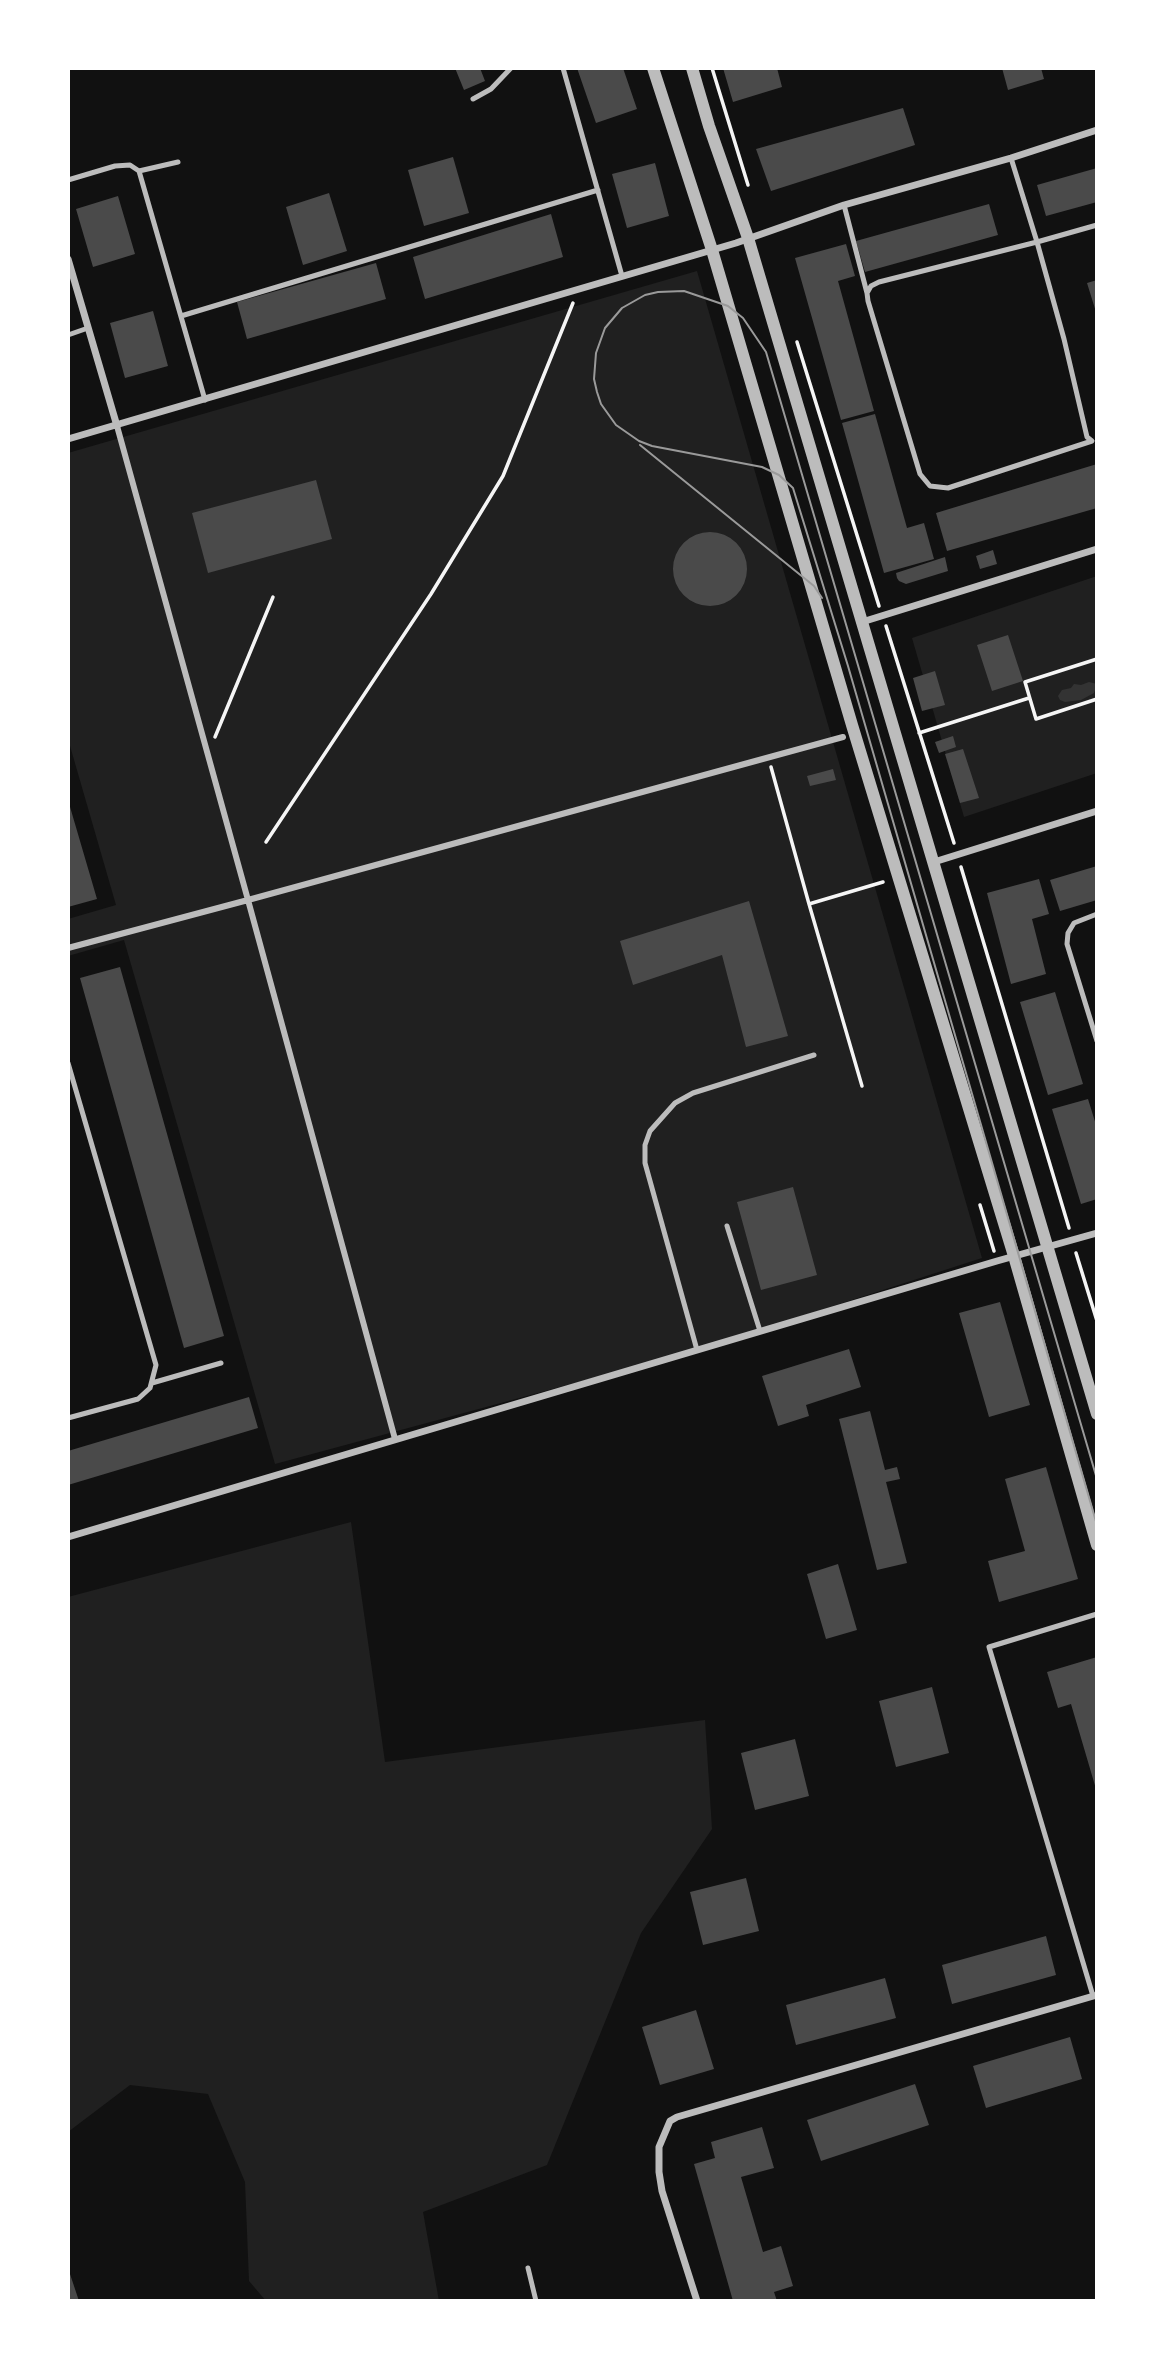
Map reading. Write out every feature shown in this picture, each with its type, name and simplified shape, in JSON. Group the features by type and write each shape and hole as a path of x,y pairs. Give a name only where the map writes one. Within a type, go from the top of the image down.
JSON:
{"street":[{"path":"653,68 712,250 852,725 1014,1256 1097,1545"},
{"path":"692,68 748,238 1097,1414"},
{"path":"68,439 712,250 844,205 1011,158 1097,130"},
{"path":"68,259 117,426 396,1439"},
{"path":"862,622 1097,549"},
{"path":"68,948 843,737"},
{"path":"934,862 1097,811"},
{"path":"68,1536 1048,1245 1097,1233"},
{"path":"697,2301 662,2192 657,2159 662,2137 670,2121 1095,1995"}],"lane":[{"path":"473,99 491,89 511,68"},
{"path":"563,68 621,276"},
{"path":"1011,158 1064,339 1087,437 1094,442"},
{"path":"139,171 178,162"},
{"path":"68,180 122,165 135,166 139,171 205,400"},
{"path":"181,316 598,190"},
{"path":"844,205 867,301 920,474 930,486 948,488 1094,442"},
{"path":"867,293 871,286 879,282 1097,225"},
{"path":"68,335 88,328"},
{"path":"1097,914 1074,923 1068,933 1068,944 1097,1041"},
{"path":"697,1350 645,1163 645,1145 650,1131 675,1103 693,1093 814,1055"},
{"path":"68,1063 156,1365 152,1382 145,1394 138,1399 68,1418"},
{"path":"727,1226 760,1331"},
{"path":"152,1382 221,1363"},
{"path":"1095,1995 989,1647 1097,1614"},
{"path":"528,2268 536,2301"}],"path":[{"path":"712,68 751,195"},
{"path":"267,842 431,594 503,476 579,288"},
{"path":"796,338 958,855 1097,1321"},
{"path":"208,755 273,597"},
{"path":"1097,659 1025,681 1036,719 1097,699"},
{"path":"919,733 1030,698"},
{"path":"768,757 862,1086"},
{"path":"809,905 885,881"}],"shaded area":[{"path":"697,271 982,1258 697,1350 275,1464 124,940 68,956 68,919 116,905 68,739 68,453"},
{"path":"1097,576 1097,773 964,817 912,638"},
{"path":"1074,684 1097,684 1094,693 1081,700 1060,700 1058,696 1062,690 1071,688"},
{"path":"351,1522 385,1762 705,1720 712,1829 641,1933 547,2165 423,2212 439,2301 266,2301 249,2281 245,2182 208,2094 130,2085 68,2132 68,1597"}],"building":[{"path":"455,68 480,68 485,81 464,90"},
{"path":"577,68 623,68 637,109 596,123"},
{"path":"723,68 777,68 782,87 733,102"},
{"path":"1002,68 1041,68 1044,79 1008,90"},
{"path":"903,108 915,145 771,191 756,149"},
{"path":"453,157 469,213 424,226 408,170"},
{"path":"655,163 669,216 627,228 612,174"},
{"path":"1097,168 1097,202 1046,216 1037,185"},
{"path":"329,193 347,251 303,265 286,207"},
{"path":"118,196 135,254 93,267 76,209"},
{"path":"989,204 998,235 865,272 856,241"},
{"path":"551,214 563,257 425,299 413,257"},
{"path":"846,244 855,276 838,281 874,411 841,420 795,258"},
{"path":"376,263 386,299 247,339 237,302"},
{"path":"1097,280 1097,312 1096,312 1087,283"},
{"path":"153,311 168,366 125,378 110,323"},
{"path":"875,414 907,528 924,523 934,559 884,573 842,423"},
{"path":"1097,464 1097,508 947,551 936,513"},
{"path":"316,480 332,539 208,573 192,513"},
{"path":"703,532 717,532 731,538 741,548 747,569 741,590 731,600 717,606 703,606 689,600 679,590 673,576 673,562 679,548 689,538"},
{"path":"993,550 997,564 980,569 976,556"},
{"path":"945,557 948,571 906,584 897,578 896,573"},
{"path":"1008,635 1023,681 992,691 977,645"},
{"path":"935,671 945,705 922,711 913,678"},
{"path":"953,736 956,747 939,753 935,742"},
{"path":"963,749 979,798 960,803 945,754"},
{"path":"833,769 836,780 810,786 807,776"},
{"path":"68,800 97,899 68,907"},
{"path":"1097,866 1097,900 1060,911 1050,880"},
{"path":"1039,879 1049,914 1032,919 1046,974 1011,984 987,893"},
{"path":"749,901 788,1036 746,1047 722,955 633,985 620,941"},
{"path":"120,967 224,1336 184,1348 80,978"},
{"path":"1055,992 1083,1084 1048,1095 1020,1002"},
{"path":"1088,1099 1097,1128 1097,1199 1081,1204 1052,1109"},
{"path":"793,1187 817,1275 761,1290 737,1202"},
{"path":"1000,1302 1030,1405 989,1417 959,1313"},
{"path":"849,1349 861,1387 806,1405 809,1416 778,1426 762,1376"},
{"path":"249,1397 258,1428 68,1485 68,1451"},
{"path":"870,1411 885,1470 897,1467 900,1479 886,1482 907,1563 877,1570 839,1419"},
{"path":"1046,1467 1078,1579 999,1602 988,1561 1025,1551 1005,1479"},
{"path":"838,1564 857,1630 826,1639 807,1574"},
{"path":"1097,1657 1096,1789 1071,1704 1058,1708 1047,1672"},
{"path":"932,1687 949,1753 896,1767 879,1701"},
{"path":"795,1739 809,1796 755,1810 741,1753"},
{"path":"746,1878 759,1931 703,1945 690,1892"},
{"path":"1046,1936 1056,1975 952,2004 942,1965"},
{"path":"885,1978 896,2018 796,2045 786,2005"},
{"path":"696,2010 714,2069 660,2085 642,2027"},
{"path":"1070,2037 1082,2079 986,2108 973,2066"},
{"path":"915,2084 929,2125 821,2161 807,2120"},
{"path":"762,2127 774,2168 741,2177 763,2252 781,2246 793,2286 774,2292 777,2301 733,2301 694,2164 715,2158 711,2142"},
{"path":"69,2271 79,2301 68,2301"}],"tram line":[{"path":"1097,1479 766,352 743,318 728,306 684,291 645,295 622,308 605,328 596,353 594,379 601,404 616,425 639,441 652,446 762,467 779,475 793,488 848,666 1097,1525"},
{"path":"640,445 814,586 822,598"}]}
